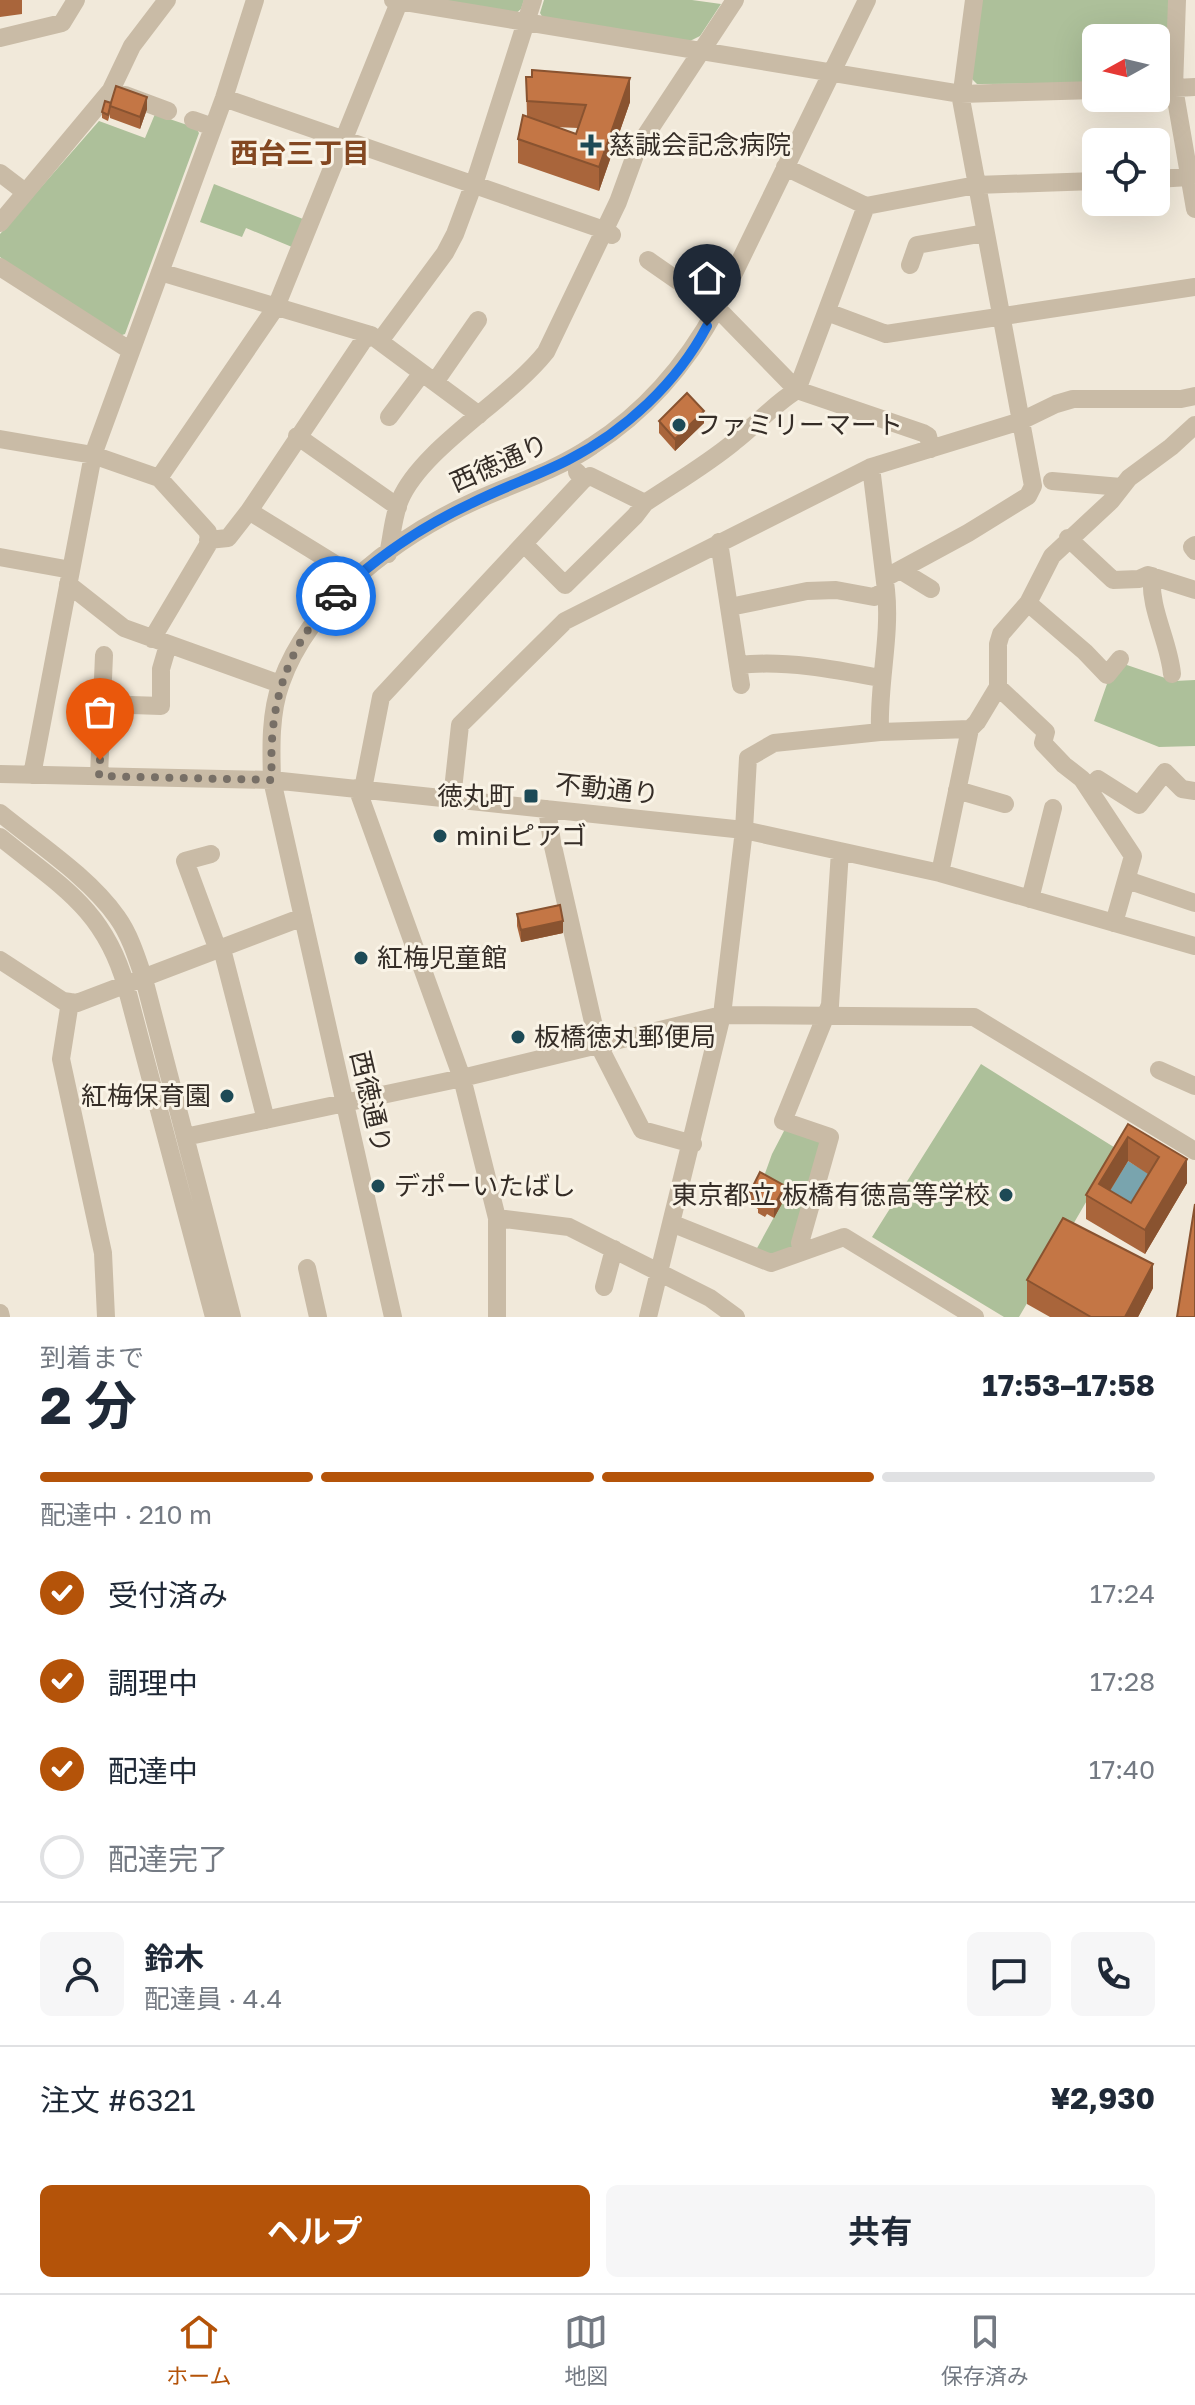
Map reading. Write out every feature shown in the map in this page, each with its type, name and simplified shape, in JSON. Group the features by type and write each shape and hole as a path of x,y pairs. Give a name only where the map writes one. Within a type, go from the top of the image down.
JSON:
{"street":[{"path":"0,38 62,23 76,0"},
{"path":"3,215 111,90 132,46 167,0"},
{"path":"32,775 93,455 224,98 255,0"},
{"path":"208,540 228,538 363,341 375,338 447,250 473,185 533,0"},
{"path":"388,554 398,507 411,481 479,415 530,372 546,352 608,233 638,147 735,0"},
{"name":"西徳通り","path":"393,1317 272,780 272,732 280,684 311,626 356,577 453,512 569,460 612,433 653,398 689,356 717,308 867,0"},
{"path":"974,0 961,94 1021,421 1043,479"},
{"path":"1170,51 1177,0"},
{"path":"159,478 276,307 398,1 961,94 1082,90"},
{"path":"1170,88 1195,87"},
{"path":"111,90 168,111"},
{"path":"224,98 608,233"},
{"path":"1170,107 1195,209"},
{"path":"193,120 213,127"},
{"path":"785,167 866,206 976,185 1082,181"},
{"path":"0,173 25,192"},
{"path":"1170,178 1189,177"},
{"path":"524,544 565,585 645,503 704,465 749,430 779,401 797,390 866,206"},
{"path":"910,265 917,245 985,233"},
{"path":"648,260 717,308 797,390 923,433 928,436 931,449"},
{"path":"0,267 131,351"},
{"path":"160,272 375,338 479,415"},
{"path":"827,312 886,334 1195,287"},
{"path":"389,417 429,378 478,320"},
{"path":"452,799 460,725 565,621 871,467 1021,421 1073,399 1181,399 1195,396"},
{"path":"940,873 970,729 998,687 1000,636 1028,603 1052,556 1068,538 1111,501 1121,487 1195,425"},
{"path":"297,436 398,507"},
{"path":"0,439 93,455 159,478 208,532 208,540 160,642 161,706 102,704"},
{"path":"569,460 583,480"},
{"path":"871,467 891,579 880,678 880,732"},
{"path":"497,1317 497,1218 462,1078 360,788 381,697 583,480 590,476 645,503"},
{"path":"730,607 807,591 836,590 874,597 891,579 970,540 1028,496 1033,486 1043,479 1121,487"},
{"path":"249,511 356,577"},
{"path":"1068,538 1113,580 1152,576 1195,590"},
{"path":"719,542 741,685"},
{"path":"1195,545 1192,547 1195,551"},
{"path":"0,557 69,577 124,628 280,684"},
{"path":"1152,576 1151,594 1172,674"},
{"path":"891,579 931,589"},
{"path":"1028,603 1107,675 1120,659"},
{"path":"99,776 104,655"},
{"path":"738,665 764,662 880,678"},
{"path":"998,687 1046,732 1043,743 1082,779 1133,856 1114,923"},
{"path":"648,1317 693,1144 722,1015 744,830 748,758 757,750 774,743 880,732 970,729"},
{"path":"1089,789 1098,779 1139,805 1165,772 1188,790"},
{"name":"不動通り","path":"0,774 272,780 744,830 940,873 1195,946"},
{"path":"957,790 1005,804"},
{"path":"1030,899 1053,808"},
{"path":"547,809 598,1044 642,1130 693,1144"},
{"path":"0,813 104,901 128,936 135,983 214,1317"},
{"path":"0,837 89,912 135,983 185,1137 232,1317"},
{"path":"802,1252 800,1243 830,1137 783,1121 830,1005 840,851"},
{"path":"211,854 185,861 220,950 266,1120"},
{"path":"1127,880 1195,903"},
{"path":"0,960 63,1001 77,1003 303,917"},
{"path":"70,1002 61,1059 103,1253 106,1317"},
{"path":"185,1137 462,1078 722,1015 974,1017 1195,1151"},
{"path":"1159,1070 1195,1086"},
{"path":"497,1218 569,1227 710,1298 736,1317"},
{"path":"671,1223 771,1263 844,1237 975,1317"},
{"path":"604,1287 614,1249"},
{"path":"307,1268 318,1317"}],"green space":[{"path":"448,0 524,0 521,9 514,15 447,3"},
{"path":"544,0 692,0 721,4 700,36 690,41 543,18 540,13"},
{"path":"982,0 1171,0 1169,24 1082,24 1082,83 977,84 971,78"},
{"path":"155,114 196,128 199,133 125,334 119,336 26,278 0,257 0,234 99,121 145,138"},
{"path":"214,184 303,219 292,247 246,228 242,237 200,222"},
{"path":"1121,663 1174,681 1195,680 1195,746 1159,747 1094,721 1108,681"},
{"path":"981,1064 1117,1149 1019,1317 1004,1317 872,1237"},
{"path":"785,1129 819,1140 823,1149 793,1247 773,1256 756,1250 785,1197 763,1179"}],"water":[{"path":"1128,1161 1159,1180 1131,1227 1099,1208"}],"building":[{"path":"532,70 630,78 599,167 518,139 523,115 576,134 586,105 527,101 526,77 532,77"},
{"path":"116,86 147,97 140,117 110,106"},
{"path":"105,101 111,103 108,115 102,112"},
{"path":"687,393 704,411 675,439 659,421"},
{"path":"560,905 563,921 521,930 517,914"},
{"path":"1128,1124 1187,1159 1145,1230 1086,1195","holes":["1128,1137 1159,1157 1131,1203 1099,1184"]},
{"path":"760,1172 785,1186 774,1206 758,1201 760,1198 750,1192"},
{"path":"1195,1204 1195,1317 1177,1317"},
{"path":"1063,1218 1153,1264 1125,1317 1091,1317 1027,1280"}],"way so far":[{"path":"100,760 99,776 272,780 272,732 280,684 311,626 336,596"}],"place":[{"name":"慈誠会記念病院","path":"591,145"},
{"name":"ファミリーマート","path":"679,425"},
{"name":"徳丸町","path":"531,796"},
{"name":"miniピアゴ","path":"440,836"},
{"name":"紅梅児童館","path":"361,958"},
{"name":"板橋徳丸郵便局","path":"518,1037"},
{"name":"紅梅保育園","path":"227,1096"},
{"name":"デポーいたばし","path":"378,1186"},
{"name":"東京都立 板橋有徳高等学校","path":"1006,1195"}],"district":[{"name":"西台三丁目","path":"300,153"}],"route":[{"path":"336,596 356,577 429,526 475,501 569,460 612,433 643,408 672,378 707,326"}]}
